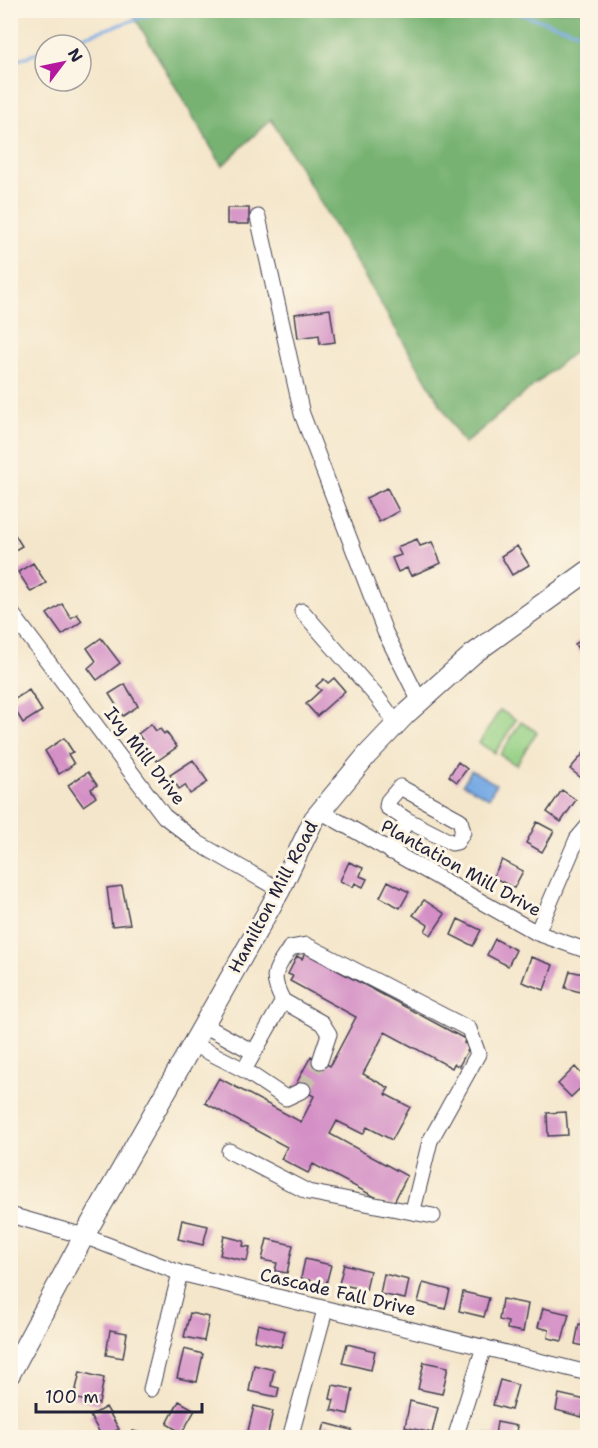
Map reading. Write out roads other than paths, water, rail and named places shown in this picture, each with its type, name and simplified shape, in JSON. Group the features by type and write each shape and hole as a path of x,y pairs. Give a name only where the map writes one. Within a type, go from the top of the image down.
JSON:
{"main road":[{"name":"Hamilton Mill Road","path":"10,1374 84,1236 280,890 320,811 397,724 473,654 585,577"}],"street":[{"path":"258,217 302,414 385,632 420,702"},
{"name":"Ivy Mill Drive","path":"10,611 164,816 198,843 280,890"},
{"path":"302,611 377,697 397,724"},
{"path":"400,786 460,820 463,832 457,842 452,843 407,820 387,807 388,801 400,786"},
{"name":"Plantation Mill Drive","path":"320,811 537,933 588,951"},
{"path":"391,852 407,820"},
{"path":"537,933 577,839 588,826"},
{"path":"320,1061 329,1034 326,1029 322,1023 283,1001 273,984 274,973 290,948 306,945 469,1029 478,1053 430,1141 413,1210"},
{"path":"244,1070 283,1001"},
{"path":"204,1025 253,1052"},
{"path":"194,1044 244,1070 286,1098 303,1090"},
{"path":"229,1151 308,1192 413,1210 433,1216"},
{"path":"10,1215 84,1236"},
{"name":"Cascade Fall Drive","path":"84,1236 180,1273 588,1373"},
{"path":"151,1389 180,1273"},
{"path":"290,1437 325,1310"},
{"path":"455,1437 484,1347"}],"water":[{"path":"471,770 496,784 489,798 463,784"}],"waterway":[{"path":"93,33 165,10"},
{"path":"497,10 513,12 588,35"},
{"path":"10,63 33,54"}],"tunnel":[{"path":"303,1090 320,1061"}]}
